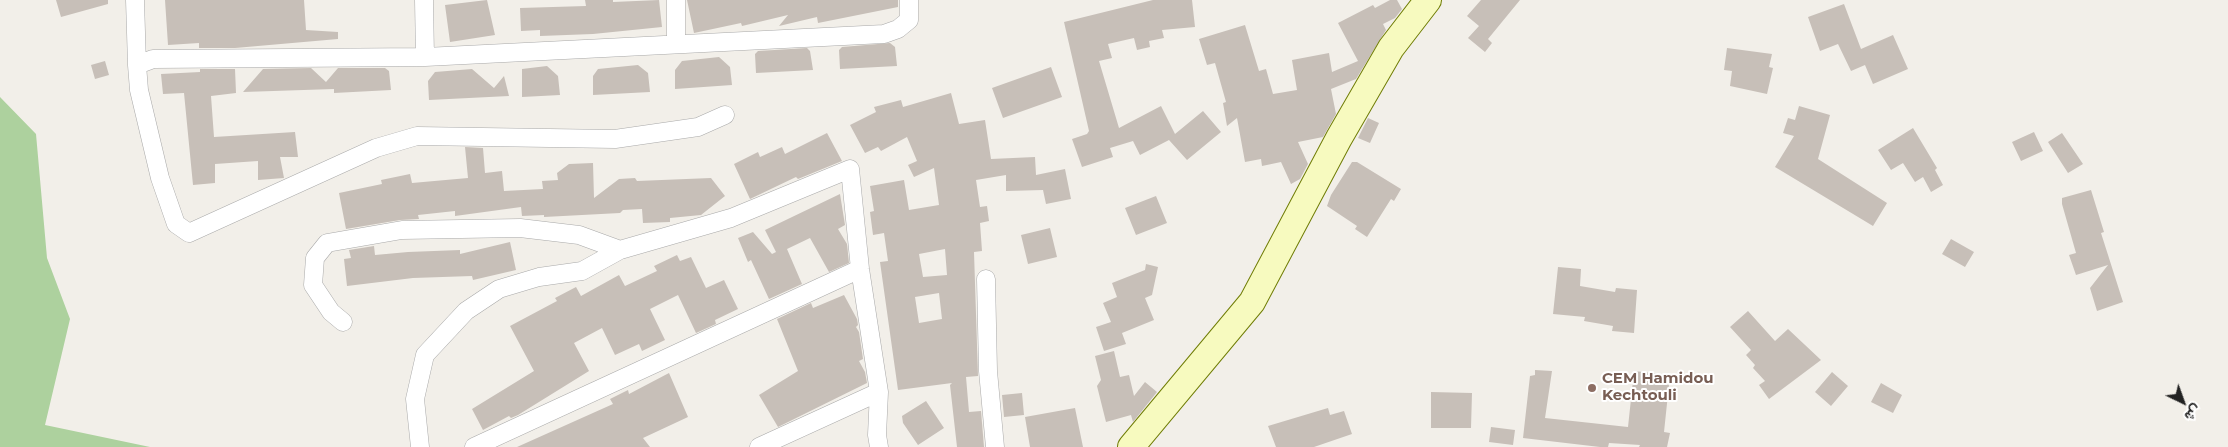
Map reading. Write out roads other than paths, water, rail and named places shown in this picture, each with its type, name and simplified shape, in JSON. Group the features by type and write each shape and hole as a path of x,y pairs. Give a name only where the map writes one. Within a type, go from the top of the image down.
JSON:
{"street":[{"path":"135,0 136,65 139,90 160,178 176,224 189,232 376,148 417,136 615,140 698,127 725,115"},
{"path":"424,0 425,57"},
{"path":"676,0 676,44"},
{"path":"136,65 153,60 425,57 884,34 898,29 909,20 909,0"},
{"path":"1131,447 1252,302 1339,138 1391,48 1428,0"},
{"path":"420,447 415,399 425,355 466,312 499,289 539,277 582,271 620,250 730,218 850,169 860,269 879,392 877,435 879,447"},
{"path":"343,322 331,312 313,285 315,258 327,243 402,230 520,228 579,235 620,250"},
{"path":"474,447 860,269"},
{"path":"986,279 988,371 995,447"},
{"path":"759,447 879,392"}],"place":[{"name":"CEM Hamidou Kechtouli","path":"1592,388"}]}
